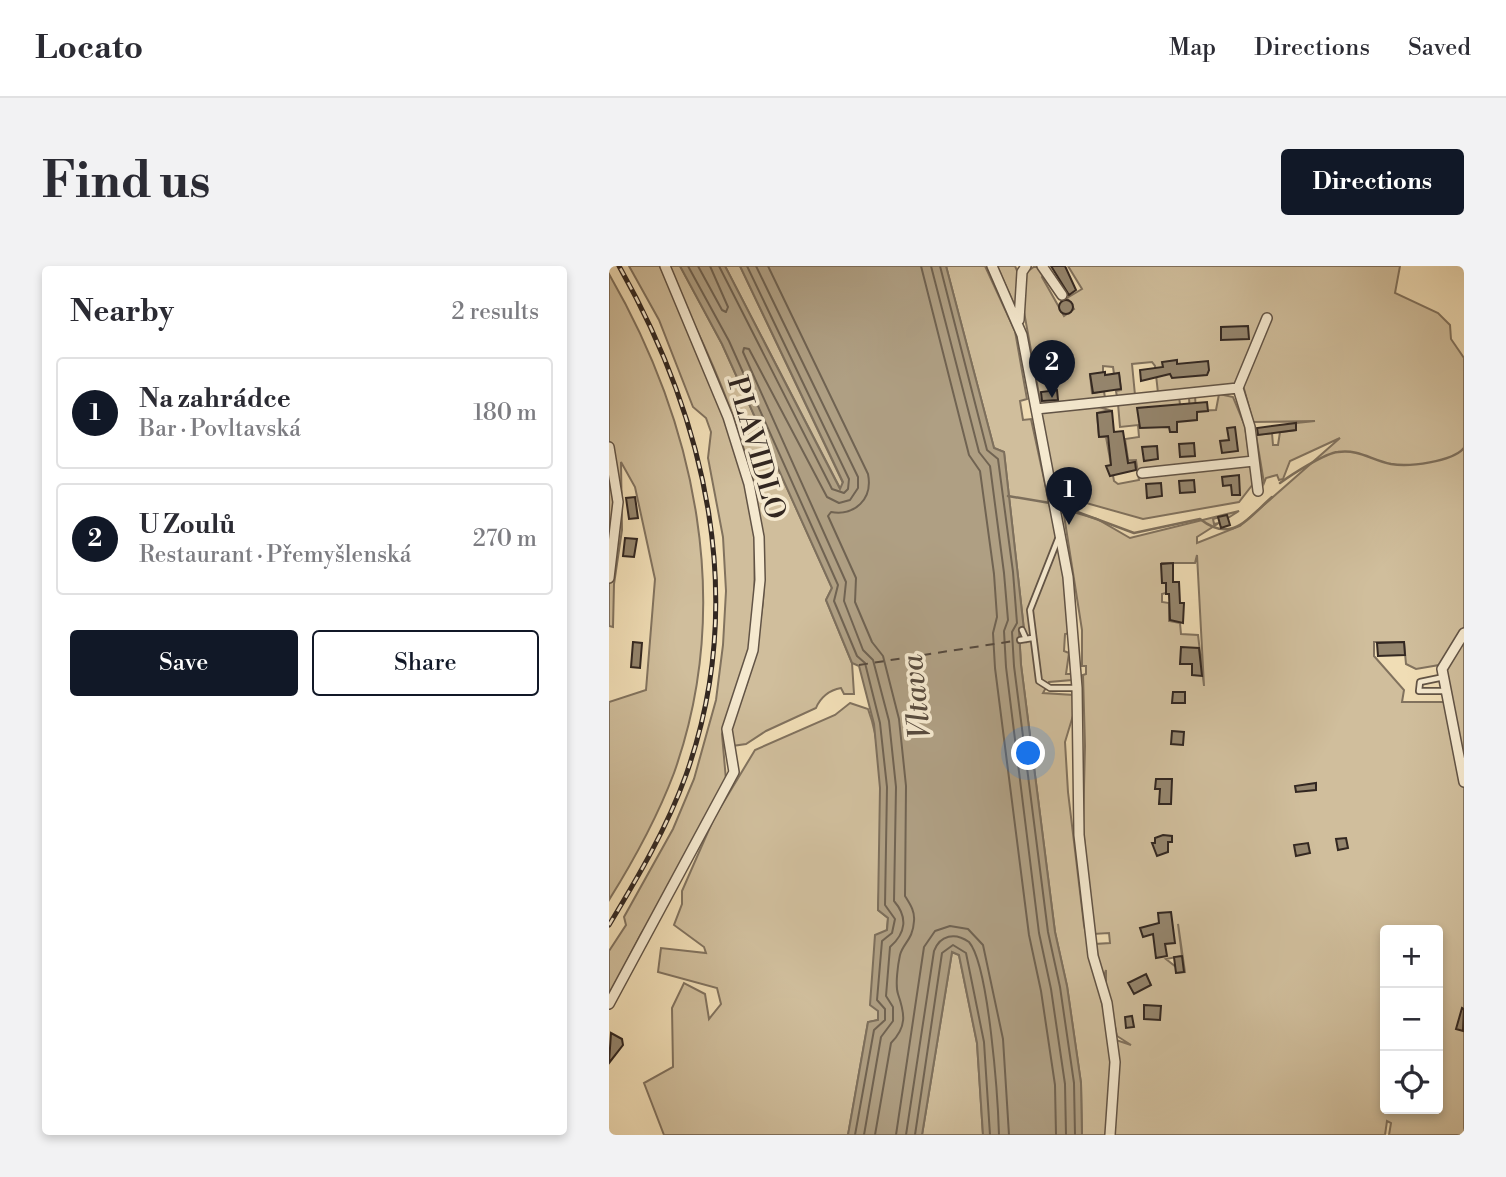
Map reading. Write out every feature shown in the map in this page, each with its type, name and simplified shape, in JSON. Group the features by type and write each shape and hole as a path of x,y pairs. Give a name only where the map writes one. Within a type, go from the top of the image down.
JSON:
{"street":[{"name":"PLAVIDLO","path":"609,1004 734,772 727,729 754,650 760,580 759,537 749,484 728,417 666,266"},
{"path":"992,266 1018,321 1055,506 1073,624 1077,688 1079,835 1095,964 1107,1003 1112,1036 1114,1072 1110,1135"},
{"path":"1018,321 1022,272 1026,266"},
{"path":"1042,266 1062,295"},
{"path":"1258,491 1250,427 1238,388 1267,318"},
{"path":"1036,409 1238,388"},
{"path":"609,447 618,502 609,578"},
{"path":"1142,473 1254,461"},
{"path":"1463,777 1443,669 1464,633"}],"lane":[{"path":"1026,639 1030,610 1060,534"},
{"path":"1023,630 1039,681 1050,688 1077,688"},
{"path":"1444,677 1420,682 1419,691 1446,691"}],"shaded area":[{"path":"629,266 660,266 722,409 746,480 755,527 754,633 722,734 726,780 676,879 641,934 609,996 609,951 626,925 624,917 673,829 694,779 716,700 726,591 723,537 708,458 711,432 706,418 693,407 659,320"},
{"path":"666,266 680,266 722,344 832,588 826,600 852,663 854,694 844,694 841,688 833,691 823,698 816,708 766,731 746,744 732,746 731,737 733,720 751,670 762,611 764,557 759,513 737,428 704,345"},
{"path":"725,266 740,266 843,483 841,490"},
{"path":"946,266 985,266 1015,331 1027,399 1020,401 1023,420 1031,419 1065,576 1071,633 1065,634 1064,651 1069,653 1066,674 1072,674 1072,680 1049,682 1043,693 1074,695 1075,709 1065,742 1068,792 1084,925 1110,1038 1131,1045 1117,1036 1106,986 1106,970 1103,978 1095,944 1110,943 1109,933 1093,934 1083,827 1083,675 1086,674 1086,666 1082,666 1082,630 1063,509 1097,519 1130,538 1239,511 1228,518 1226,515 1213,519 1214,524 1219,523 1197,537 1197,543 1240,526 1340,438 1290,461 1283,479 1279,480 1277,475 1266,478 1264,483 1256,435 1272,433 1273,445 1278,445 1280,432 1296,430 1296,423 1315,421 1253,422 1243,385 1238,384 1158,393 1155,366 1152,362 1132,364 1135,395 1117,397 1116,391 1121,390 1119,374 1114,374 1113,367 1103,366 1103,373 1090,375 1092,393 1104,391 1105,398 1041,405 1024,312 1024,274 1035,266 1045,273 1042,277 1064,316 1074,309 1067,298 1082,289 1068,266 1400,266 1395,293 1438,313 1450,325 1451,339 1464,358 1464,629 1439,665 1416,669 1406,664 1404,642 1374,642 1374,656 1404,690 1402,702 1444,702 1445,670 1464,640 1464,1135 1389,1135 1391,1123 1387,1121 1385,1135 1082,1135 1081,1083 1067,986 1055,932 1021,665 1019,631 1024,630 1004,452 994,448","holes":["1197,555 1204,686 1198,635 1181,634 1180,623 1169,621 1169,603 1162,602 1162,594 1166,593 1166,582 1162,581 1162,563 1195,563","1178,924 1185,972 1176,973 1176,967 1166,959 1182,956"]},
{"path":"997,266 1015,266 1019,275 1016,309"},
{"path":"609,274 639,332 664,392 684,454 697,517 703,581 701,645 692,709 674,773 645,838 609,900 609,702 646,690 655,579 635,487 621,462 622,530 614,584 613,627 609,626"},
{"path":"1219,394 1233,397 1245,426 1253,484 1239,502 1143,519 1072,499 1056,490 1040,413 1096,406 1109,410 1097,413 1099,437 1106,437 1114,481 1118,484 1139,480 1136,460 1114,461 1128,459 1125,439 1139,437 1138,425 1120,427 1118,404 1179,397 1180,404 1190,416 1189,397 1195,396 1196,411 1216,410"},
{"path":"850,703 868,709 874,730 882,808 878,910 888,918 878,1020 868,1022 848,1135 664,1135 644,1083 673,1067 672,1008 684,983 705,994 709,1019 721,1004 717,988 658,972 661,948 706,953 704,947 674,925 682,904 682,891 714,818 755,750 835,715"},
{"path":"952,952 959,955 977,1043 983,1135 922,1135"}],"water":[{"name":"Vltava","path":"680,266 725,266 840,489 843,482 740,266 946,266 994,448 1004,452 1024,630 1019,631 1021,665 1055,932 1067,986 1081,1083 1082,1135 983,1135 977,1043 959,955 952,952 922,1135 848,1135 868,1022 878,1020 878,1011 870,1005 875,935 887,930 888,918 878,910 880,788 874,724 859,666 852,663 826,600 832,588 722,344"}],"building":[{"path":"1051,266 1065,266 1076,290 1069,295"},
{"path":"1066,300 1071,302 1071,312 1066,314 1061,312 1059,307 1061,302"},
{"path":"1248,326 1249,339 1221,340 1221,327"},
{"path":"1177,360 1177,364 1208,361 1207,375 1172,378 1170,374 1141,381 1140,370 1163,367 1162,362"},
{"path":"1105,372 1105,375 1119,373 1121,389 1093,393 1090,374"},
{"path":"1057,390 1058,400 1042,401 1041,392"},
{"path":"1207,402 1208,411 1197,412 1197,420 1177,422 1177,432 1170,432 1169,427 1140,428 1137,408"},
{"path":"1112,411 1114,432 1123,431 1128,463 1135,462 1136,470 1110,476 1106,466 1111,465 1108,436 1099,437 1097,413"},
{"path":"1296,423 1296,430 1258,435 1257,428"},
{"path":"1235,427 1238,451 1222,453 1220,441 1229,440 1227,428"},
{"path":"1194,443 1195,456 1180,457 1179,444"},
{"path":"1157,446 1158,459 1144,461 1142,447"},
{"path":"1239,475 1240,495 1232,495 1231,485 1223,486 1222,477"},
{"path":"1194,480 1195,492 1180,493 1179,481"},
{"path":"1161,483 1162,496 1147,498 1146,484"},
{"path":"635,497 638,518 629,519 626,498"},
{"path":"1227,515 1230,525 1221,528 1218,517"},
{"path":"625,538 637,539 634,557 623,556"},
{"path":"1173,563 1173,582 1179,582 1180,603 1184,603 1183,623 1170,620 1169,594 1166,594 1166,583 1162,583 1161,564"},
{"path":"633,642 642,643 640,668 631,667"},
{"path":"1404,642 1405,655 1378,656 1377,643"},
{"path":"1181,647 1199,648 1202,676 1192,675 1192,664 1180,664"},
{"path":"1173,692 1185,692 1185,703 1172,703"},
{"path":"1172,731 1184,732 1183,745 1171,744"},
{"path":"1156,779 1172,779 1171,804 1159,804 1160,789 1155,789"},
{"path":"1316,783 1316,790 1296,792 1295,786"},
{"path":"1172,836 1172,842 1168,842 1168,852 1157,856 1152,843 1155,843 1155,838"},
{"path":"1346,838 1348,848 1338,850 1336,839"},
{"path":"1308,843 1310,853 1296,856 1294,845"},
{"path":"1171,912 1175,943 1165,944 1167,956 1156,958 1153,934 1143,937 1140,928 1159,923 1158,913"},
{"path":"1182,956 1184,972 1176,973 1174,957"},
{"path":"1146,974 1151,985 1134,994 1128,983"},
{"path":"1144,1005 1161,1006 1160,1020 1144,1019"},
{"path":"1462,1008 1464,1009 1463,1031 1456,1029"},
{"path":"1132,1016 1134,1027 1126,1028 1125,1017"},
{"path":"611,1033 622,1039 623,1045 609,1063"}],"waterway":[{"path":"1280,483 1332,453 1359,453 1391,464 1408,465 1450,457 1464,448"},
{"path":"1008,496 1050,503"},
{"path":"1056,504 1134,533 1200,519 1211,526 1230,529 1247,520 1272,497"}],"ferry route":[{"path":"859,665 1020,640"}],"railway":[{"path":"609,925 661,833 686,775 705,710 714,644 715,579 709,514 695,450 675,387 650,326 619,266"}],"place":[{"name":"U Zoulů","path":"1052,398"},
{"name":"Na zahrádce","path":"1069,525"}]}
